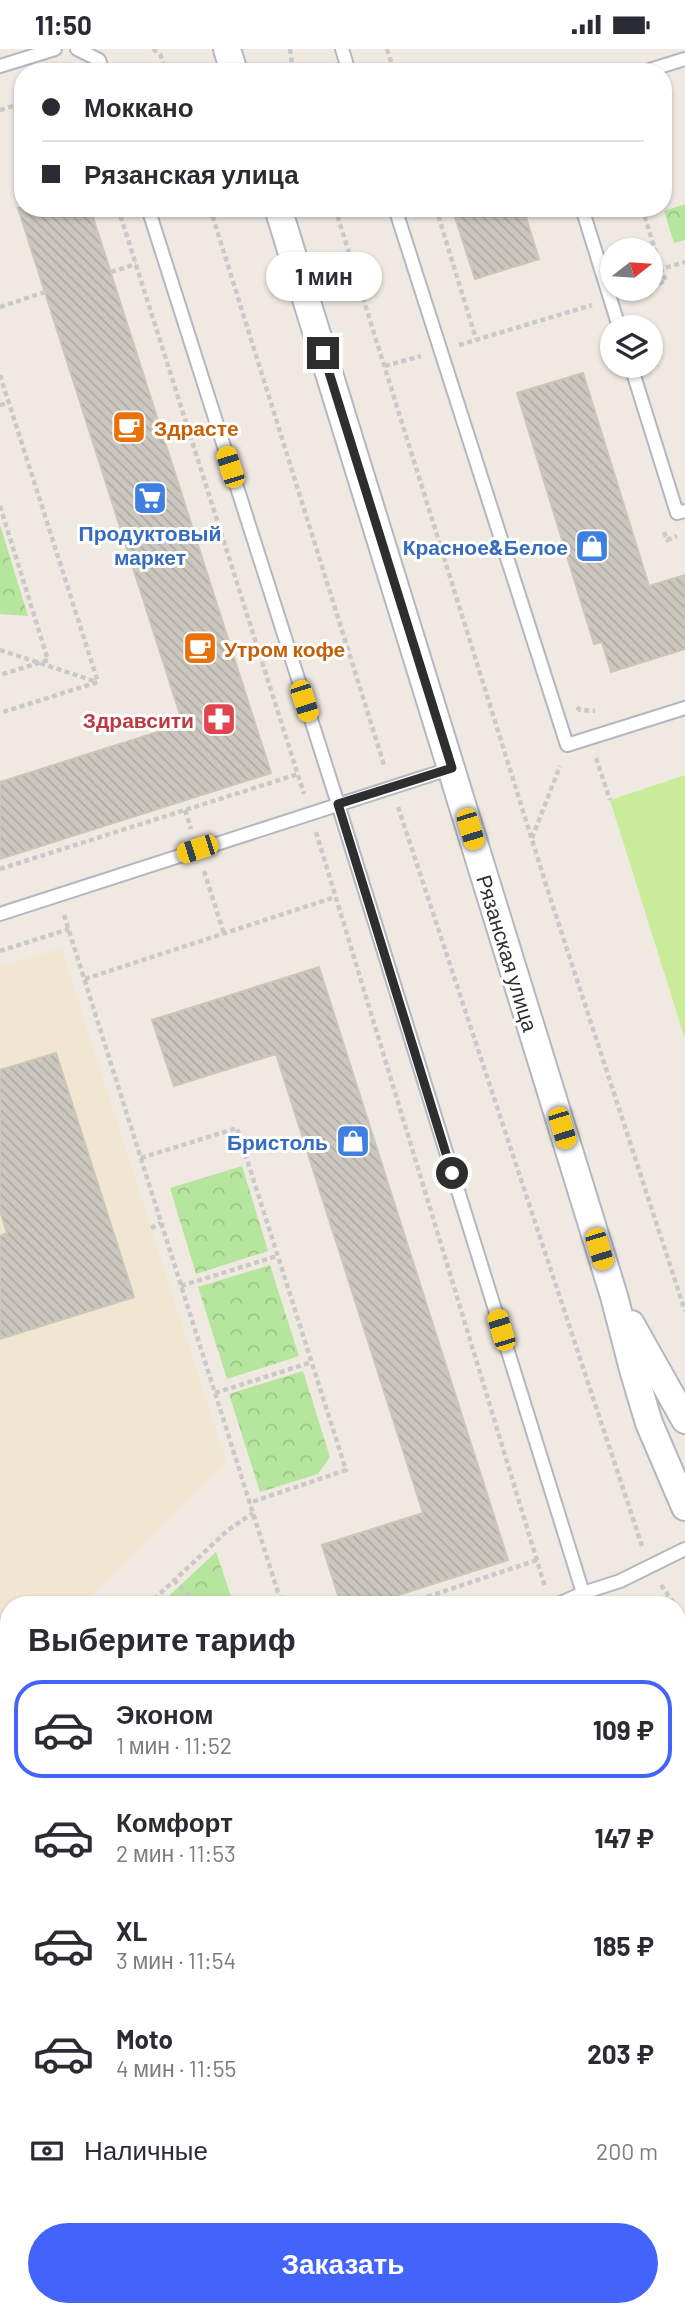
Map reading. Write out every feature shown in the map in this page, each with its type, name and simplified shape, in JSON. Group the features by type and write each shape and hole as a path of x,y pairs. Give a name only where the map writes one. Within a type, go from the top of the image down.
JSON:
{"street":[{"name":"Рязанская улица","path":"281,217 614,1296 649,1423 685,1507"},
{"name":"Рязанская улица","path":"614,1296 685,1420"}],"lane":[{"path":"0,66 55,49"},
{"path":"77,49 100,63"},
{"path":"151,217 338,804 583,1593"},
{"path":"398,217 567,745 685,708"},
{"path":"585,217 600,267"},
{"path":"635,378 677,513 685,510"},
{"path":"0,913 452,768"},
{"path":"576,1596 620,1581 685,1549"}],"path":[{"path":"153,49 160,54 163,63"},
{"path":"121,217 310,812 547,1594"},
{"path":"213,217 391,786 649,1567 669,1596"},
{"path":"338,217 532,838 685,1311"},
{"path":"439,217 476,339"},
{"path":"645,217 651,238"},
{"path":"663,268 685,261"},
{"path":"111,272 136,264"},
{"path":"0,307 45,292"},
{"path":"385,366 603,301"},
{"path":"0,375 98,682"},
{"path":"0,405 9,403"},
{"path":"0,506 48,660 0,675"},
{"path":"0,650 98,682"},
{"path":"0,713 98,682"},
{"path":"574,704 580,710 587,711 608,707"},
{"path":"590,738 610,800"},
{"path":"532,838 567,745"},
{"path":"0,869 298,774"},
{"path":"58,895 279,1596"},
{"path":"85,979 335,897"},
{"path":"0,951 69,929"},
{"path":"141,1158 237,1128 346,1470 249,1503"},
{"path":"151,1228 161,1223"},
{"path":"181,1286 277,1256"},
{"path":"215,1393 312,1362"},
{"path":"157,1596 228,1530 253,1513"},
{"path":"429,1596 537,1560"},
{"path":"174,1580 189,1596"}],"shaded area":[{"path":"61,948 226,1462 91,1596 0,1596 0,967"}],"green space":[{"path":"685,204 685,240 674,243 666,217 672,217 672,208"},
{"path":"0,525 28,616 0,614"},
{"path":"685,775 685,1039 610,800"},
{"path":"242,1166 268,1251 196,1274 170,1188"},
{"path":"270,1265 299,1356 227,1379 198,1287"},
{"path":"303,1371 330,1457 318,1474 260,1492 229,1394"},
{"path":"216,1552 231,1596 169,1596"}],"building":[{"path":"21,217 93,217 271,773 0,859 0,782 183,724"},
{"path":"455,217 526,217 539,259 475,279"},
{"path":"583,373 649,586 685,575 685,649 611,672 602,642 594,644 517,393"},
{"path":"319,967 508,1560 395,1596 338,1596 322,1545 423,1513 276,1054 174,1086 152,1020"},
{"path":"56,1053 134,1297 0,1339 0,1236 7,1233 0,1211 0,1070"}],"place":[{"name":"Здрасте","path":"129,427"},
{"name":"Продуктовый маркет","path":"150,498"},
{"name":"Красное&Белое","path":"592,546"},
{"name":"Утром кофе","path":"200,648"},
{"name":"Здравсити","path":"219,719"},
{"name":"Бристоль","path":"353,1141"}],"route":[{"path":"323,353 452,768 338,804 452,1173"}]}
